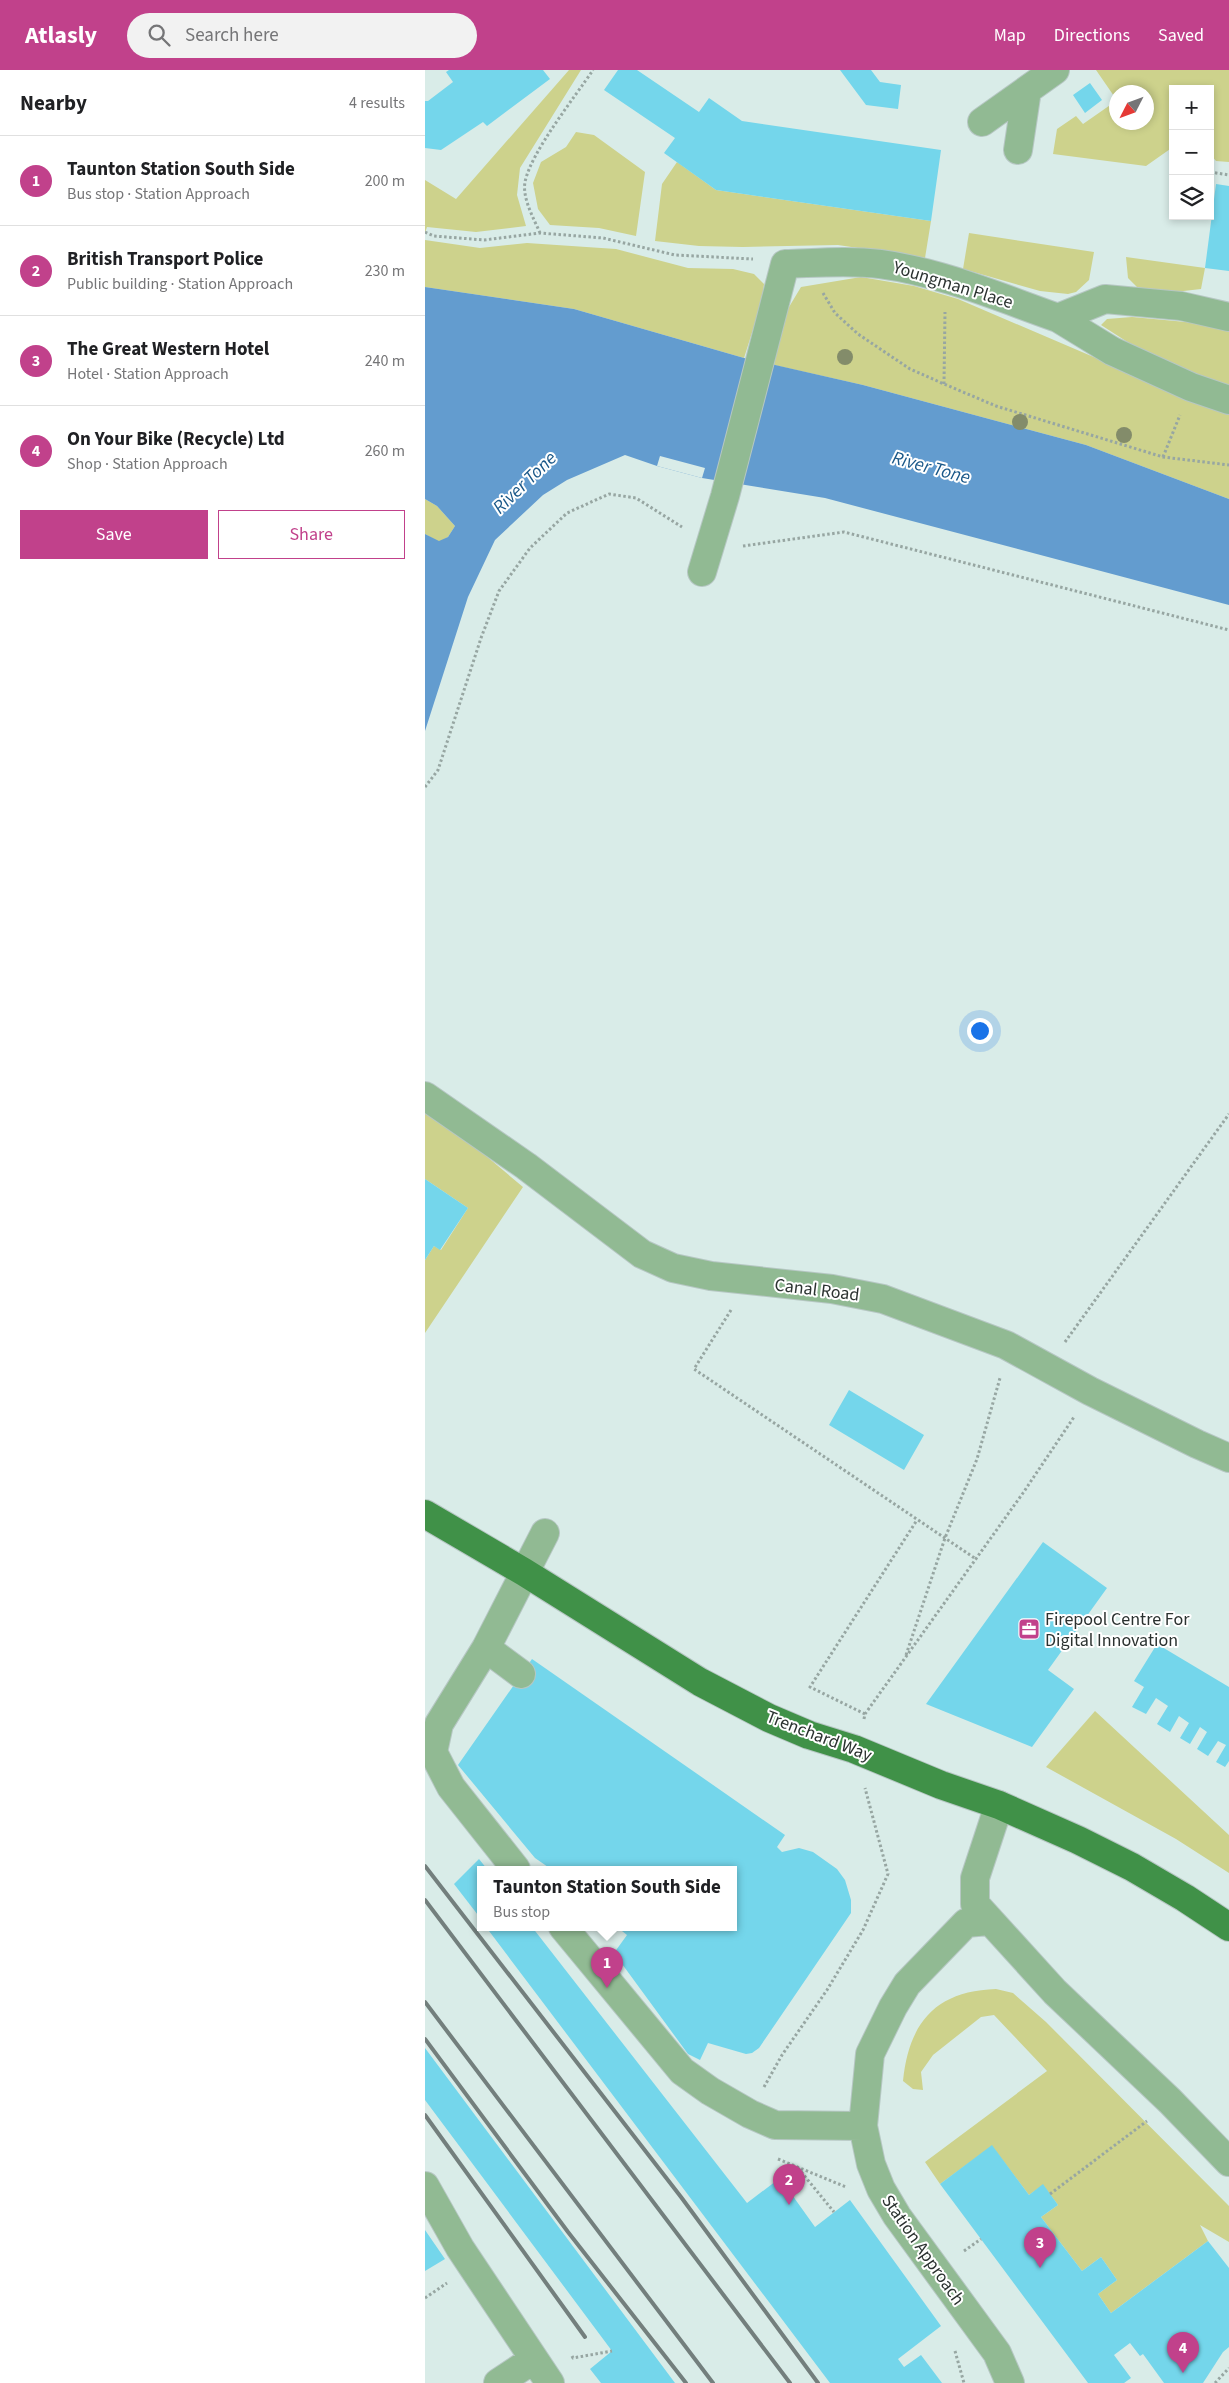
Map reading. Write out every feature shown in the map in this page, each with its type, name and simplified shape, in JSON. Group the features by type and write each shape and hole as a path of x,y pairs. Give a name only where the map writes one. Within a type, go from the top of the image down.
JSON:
{"main road":[{"name":"Trenchard Way","path":"425,1514 524,1572 701,1682 777,1722 809,1735 854,1749 941,1785 999,1805 1132,1867 1185,1898 1229,1927"}],"street":[{"path":"982,122 1055,70"},
{"path":"1017,150 1027,90"},
{"name":"Youngman Place","path":"785,264 857,262 882,264 946,280 1058,318 1112,351 1191,387 1229,400"},
{"path":"702,572 725,496 785,264"},
{"path":"1058,318 1105,299 1181,306 1229,317"},
{"name":"Canal Road","path":"425,1096 526,1166 642,1254 673,1268 748,1281 832,1289 883,1299 1006,1345 1170,1431 1229,1458"},
{"path":"514,1866 451,1787 433,1752 439,1724 486,1648 545,1533"},
{"path":"486,1648 521,1674"},
{"path":"999,1805 975,1878 975,1904 1055,1992 1170,2101 1229,2162"},
{"name":"Station Approach","path":"989,1921 966,1923 907,1984 893,2007 870,2054 863,2126 871,2164 881,2189 897,2216 997,2353 1010,2383"},
{"path":"566,1931 682,2071 709,2091 750,2114 775,2125 863,2126"},
{"path":"425,2186 460,2248 550,2383"},
{"path":"498,2383 534,2359"}],"path":[{"path":"540,233 528,204 525,183 534,158 593,70"},
{"path":"1214,173 1229,175"},
{"path":"425,232 434,236 484,240 540,233 603,238 675,255 760,259 785,264"},
{"path":"944,384 946,280"},
{"path":"822,292 835,313 858,334 910,369 944,384 996,406 1163,457 1229,465"},
{"path":"1163,457 1191,387"},
{"path":"425,787 438,770 481,638 499,591 530,548 567,513 609,494 636,498 710,545 758,545 799,536 844,532 1229,630"},
{"path":"1048,1367 1229,1114"},
{"path":"748,1281 694,1369 976,1559"},
{"path":"905,1658 945,1538 977,1459 998,1391"},
{"path":"750,2114 782,2055 827,1990 863,1930 888,1874 854,1749 865,1714 1063,1436"},
{"path":"865,1714 810,1687 917,1520"},
{"path":"1050,2194 1145,2123 1170,2101"},
{"path":"797,2167 834,2212"},
{"path":"1215,2383 1229,2368"}],"green space":[{"path":"569,70 581,70 520,168 517,195 526,226 476,232 427,227 425,233 425,180 456,199"},
{"path":"1096,70 1229,70 1229,162 1216,161 1214,159 1214,85 1169,85 1169,150 1146,166 1053,154 1057,129 1076,116 1083,124 1109,106 1109,130 1154,130 1154,85 1109,85 1109,89"},
{"path":"576,132 594,135 645,172 636,236 599,228 550,225 538,209 533,183 541,162 566,147"},
{"path":"677,162 716,190 931,221 925,258 838,245 743,247 699,246 655,241 662,184"},
{"path":"969,233 1094,252 1089,280 1076,292 1068,294 1040,291 963,269"},
{"path":"425,240 480,248 527,243 616,249 688,268 733,269 754,274 764,284 762,301 744,358 574,309 425,287"},
{"path":"1126,257 1205,268 1201,289 1175,292 1139,289 1128,278"},
{"path":"861,277 914,286 958,299 1229,415 1229,499 1086,445 863,385 774,365 786,312 801,287"},
{"path":"1132,317 1229,326 1229,389 1157,361 1101,325 1107,319"},
{"path":"425,499 437,506 455,526 448,537 439,542 425,534"},
{"path":"425,1109 454,1129 523,1187 425,1333 425,1260 434,1246 441,1250 468,1208 425,1179"},
{"path":"1095,1711 1229,1835 1229,1873 1176,1839 1046,1767"},
{"path":"996,1989 1013,1993 1046,2022 1229,2206 1229,2242 1200,2225 1208,2241 1111,2313 1098,2294 1117,2280 1101,2257 1082,2271 1041,2217 1058,2205 1043,2185 1029,2195 992,2146 940,2184 925,2162 1047,2071 994,2015 981,2017 933,2055 921,2072 923,2090 913,2089 903,2081 906,2060 912,2042 919,2026 929,2014 942,2003 957,1996 975,1991"}],"water":[{"name":"River Tone","path":"425,287 574,309 744,358 863,385 1086,445 1229,499 1229,605 825,498 702,478 625,455 567,480 543,495 495,540 468,597 425,731 425,534 439,541 448,537 455,526 437,506 425,499"}],"pier":[{"path":"660,456 705,468 702,478 657,466"}],"building":[{"path":"449,70 543,70 550,79 487,126 483,122 441,150 425,148 425,101 428,101 453,82 446,72"},
{"path":"618,70 637,70 699,112 709,98 742,121 941,150 931,221 716,190 664,153 675,138 604,90"},
{"path":"840,70 871,70 880,82 901,85 898,109 866,105"},
{"path":"1090,83 1102,100 1085,113 1073,95"},
{"path":"1216,184 1229,186 1229,271 1205,268 1211,220 1214,220"},
{"path":"425,1179 468,1208 440,1250 434,1246 425,1260"},
{"path":"849,1390 924,1435 904,1470 829,1425"},
{"name":"Firepool Centre For Digital Innovation","path":"1043,1542 1107,1588 1048,1670 1074,1689 1032,1747 926,1704"},
{"path":"1157,1644 1229,1687 1229,1761 1225,1767 1216,1762 1226,1745 1218,1741 1208,1756 1197,1749 1207,1732 1200,1727 1190,1744 1180,1738 1189,1723 1179,1716 1170,1732 1157,1724 1168,1706 1156,1698 1146,1714 1132,1707 1144,1687 1134,1681"},
{"path":"532,1659 785,1835 777,1847 782,1852 799,1848 813,1852 837,1869 845,1880 851,1900 851,1913 759,2048 752,2053 746,2054 708,2043 700,2060 688,2054 614,1953 627,1935 622,1931 737,1931 737,1866 547,1866 535,1858 458,1765"},
{"path":"479,1859 485,1866 477,1866 477,1914 454,1884"},
{"path":"489,1931 535,1931 747,2203 780,2178 815,2227 850,2200 941,2326 898,2359 904,2367 921,2355 942,2383 830,2383"},
{"path":"425,2048 675,2383 601,2383 590,2369 612,2351 425,2100"},
{"path":"992,2145 1029,2195 1043,2184 1058,2205 1041,2217 1082,2271 1101,2257 1117,2280 1098,2294 1111,2313 1208,2241 1229,2268 1229,2347 1223,2352 1203,2383 1164,2383 1143,2354 1140,2356 1130,2343 1114,2355 1131,2378 1124,2383 1088,2383 940,2184"},
{"path":"425,2230 445,2259 425,2271"}],"railway":[{"path":"425,1866 681,2197 818,2383"},
{"path":"425,1900 790,2383"},
{"path":"425,2002 713,2383"},
{"path":"425,2039 568,2232 686,2383"},
{"path":"425,2115 585,2337"}],"place":[{"name":"Firepool Centre For Digital Innovation","path":"1029,1629"},
{"name":"Taunton Station South Side","path":"607,1988"},
{"name":"British Transport Police","path":"789,2205"},
{"name":"The Great Western Hotel","path":"1040,2268"},
{"name":"On Your Bike (Recycle) Ltd","path":"1183,2373"}]}
